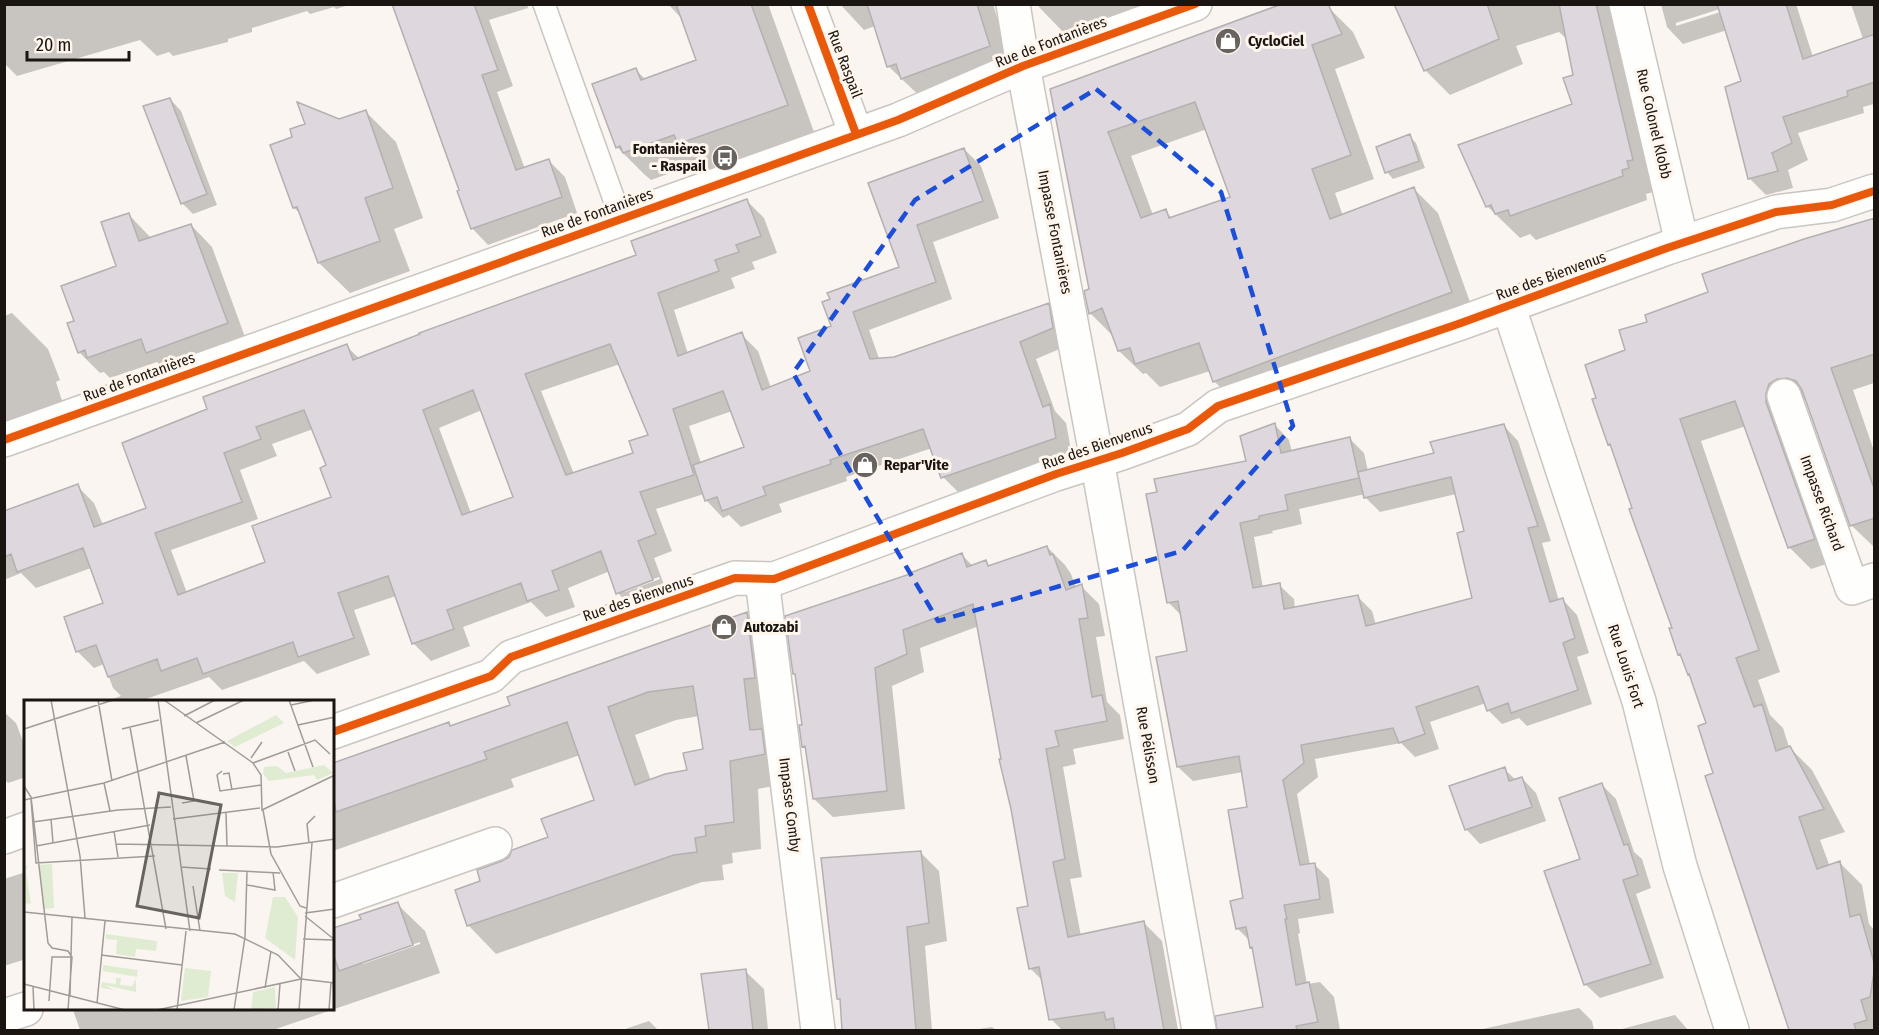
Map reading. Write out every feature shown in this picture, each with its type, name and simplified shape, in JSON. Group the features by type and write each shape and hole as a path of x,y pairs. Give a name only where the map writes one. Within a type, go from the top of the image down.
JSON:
{"street":[{"name":"Rue Raspail","path":"808,4 856,134"},
{"name":"Impasse Fontanières","path":"1013,4 1097,460"},
{"name":"Rue de Fontanières","path":"4,440 898,120 1023,66 1196,4"},
{"name":"Rue Colonel Klobb","path":"1626,4 1682,243"},
{"name":"Rue des Bienvenus","path":"334,732 491,676 511,657 522,653 735,578 774,579 1056,474 1188,429 1218,406 1682,243 1776,212 1832,205 1875,191"},
{"name":"Rue Louis Fort","path":"1508,305 1639,701 1680,866 1732,1030"},
{"name":"Impasse Richard","path":"1784,396 1852,588 1875,580"},
{"name":"Rue Pélisson","path":"1097,460 1199,1030"},
{"name":"Impasse Comby","path":"762,579 818,1030"},
{"path":"4,837 24,830"},
{"path":"334,901 495,844"},
{"path":"4,1016 24,1010"}],"lane":[{"path":"544,4 621,219"}],"highlighted area":[{"path":"1096,89 1221,192 1293,426 1182,551 938,621 793,373 915,200"}],"building":[{"path":"392,4 474,4 498,70 482,75 516,170 549,159 562,197 471,229"},
{"path":"676,4 751,4 788,105 678,144 674,135 623,153 620,146 616,148 592,84 636,68 641,80 696,60"},
{"path":"867,4 977,4 990,46 901,79 896,64 887,67"},
{"path":"1282,4 1328,4 1342,34 1312,45 1351,155 1312,169 1330,219 1414,187 1452,292 1213,382 1199,343 1135,364 1130,348 1118,351 1102,308 1089,314 1084,291 1089,289 1050,89","holes":["1195,102 1230,197 1169,218 1166,209 1141,218 1108,132"]},
{"path":"1394,4 1487,4 1499,39 1424,71"},
{"path":"1559,4 1596,4 1633,160 1627,161 1629,168 1622,170 1623,176 1510,216 1508,210 1495,214 1491,205 1486,207 1458,145 1572,104 1563,78 1573,75"},
{"path":"1717,4 1786,4 1803,59 1875,34 1875,82 1847,91 1848,96 1783,117 1792,143 1772,153 1778,171 1748,179 1725,87 1741,81"},
{"path":"170,98 207,194 181,204 143,106"},
{"path":"297,102 339,119 366,110 393,188 365,198 380,241 318,263 297,207 293,208 270,145 292,137 290,129 305,124"},
{"path":"1410,134 1419,161 1385,173 1376,147"},
{"path":"964,148 983,201 917,225 936,282 853,312 870,359 894,357 1049,303 1053,328 1020,342 1043,407 1050,404 1056,438 941,478 923,429 830,460 831,464 763,487 766,495 722,511 717,497 705,501 693,465 744,447 723,391 673,409 694,475 640,492 656,534 638,541 653,580 616,594 601,551 552,571 559,590 527,601 521,583 447,610 454,629 412,644 388,576 338,593 354,638 298,657 293,642 203,674 197,658 161,671 157,659 108,677 96,645 76,652 64,617 103,603 83,548 17,572 11,554 4,557 4,511 78,484 94,527 146,508 122,443 207,409 203,397 347,344 353,360 419,333 636,255 631,241 747,199 761,236 736,245 739,252 715,260 719,271 658,293 678,356 742,332 762,390 810,371 798,338 831,326 822,302 830,299 827,293 899,267 868,183","holes":["610,344 648,435 629,441 633,453 566,475 525,374","473,390 513,497 462,515 423,410","304,410 326,465 320,468 331,497 252,526 265,562 178,595 155,533 242,502 224,453 261,439 256,427"]},
{"path":"129,213 139,241 191,224 228,323 146,353 141,339 87,358 85,350 78,353 67,323 74,321 61,286 116,266 101,222"},
{"path":"1875,218 1875,354 1831,368 1875,491 1875,518 1850,526 1802,390 1796,381 1787,378 1777,379 1769,384 1766,393 1766,402 1815,539 1788,548 1735,401 1680,419 1759,650 1736,658 1754,707 1762,704 1776,751 1790,746 1824,809 1799,817 1817,869 1840,861 1850,917 1860,914 1875,966 1870,997 1861,1000 1867,1020 1854,1024 1856,1030 1789,1030 1705,776 1713,773 1698,726 1706,723 1689,674 1680,654 1678,655 1669,628 1672,628 1629,509 1632,508 1592,399 1596,398 1585,365 1625,350 1619,330 1647,322 1645,315 1708,292 1702,274 1804,239"},
{"path":"1275,423 1281,453 1350,437 1359,478 1285,495 1288,510 1240,523 1253,588 1280,583 1284,609 1358,595 1366,626 1472,598 1457,533 1464,531 1451,477 1364,498 1358,472 1434,453 1430,442 1504,424 1538,526 1528,528 1550,602 1563,598 1575,638 1563,643 1578,690 1511,713 1508,703 1487,711 1478,686 1416,707 1425,734 1399,743 1393,728 1301,745 1304,763 1283,780 1300,865 1315,863 1320,899 1284,905 1296,985 1309,982 1318,1022 1296,1026 1297,1030 1217,1030 1215,1016 1263,1007 1246,927 1236,929 1230,901 1243,898 1228,810 1247,807 1239,756 1177,767 1156,657 1187,651 1178,601 1167,603 1146,494 1157,492 1154,479 1246,461 1240,436"},
{"path":"1047,546 1050,555 1053,554 1066,590 1082,584 1088,618 1079,619 1092,697 1102,695 1107,721 1055,731 1059,746 1046,749 1065,859 1053,862 1068,937 1144,921 1164,1030 1115,1030 1113,1018 1106,1020 1104,1012 1049,1020 1039,967 1029,969 1017,908 1028,906 1011,809 999,759 1001,759 973,604 903,630 907,654 875,668 887,791 813,799 805,746 802,747 799,725 802,725 785,616 910,574 962,553 967,567 986,560 988,566"},
{"path":"747,612 755,678 744,679 750,730 762,729 765,754 730,761 734,822 705,826 706,836 695,838 697,852 674,855 467,926 455,890 480,881 477,870 509,857 512,850 548,837 541,819 594,800 567,722 484,752 487,759 336,812 334,763 449,722 450,726 510,705 507,697","holes":["693,686 703,749 683,753 687,770 665,774 635,785 608,707 648,692"]},
{"path":"1505,767 1509,781 1522,777 1532,807 1465,830 1449,786"},
{"path":"1602,783 1624,845 1628,844 1638,875 1623,880 1651,964 1584,985 1544,871 1580,859 1559,798"},
{"path":"921,851 929,923 907,927 916,1030 842,1030 821,858"},
{"path":"398,902 413,945 339,971 334,956 334,928 361,919 359,915"},
{"path":"746,969 753,1030 709,1030 701,974"}],"cycle path":[{"path":"808,4 856,134"},
{"path":"4,440 898,120 1023,66 1195,4"},
{"path":"334,732 491,676 511,657 735,578 774,579 1056,474 1188,429 1218,406 1461,323 1667,248 1776,212 1832,205 1874,191"}],"place":[{"name":"CycloCiel","path":"1228,41"},
{"name":"Fontanières - Raspail","path":"725,158"},
{"name":"Repar'Vite","path":"865,465"},
{"name":"Autozabi","path":"724,627"}]}
